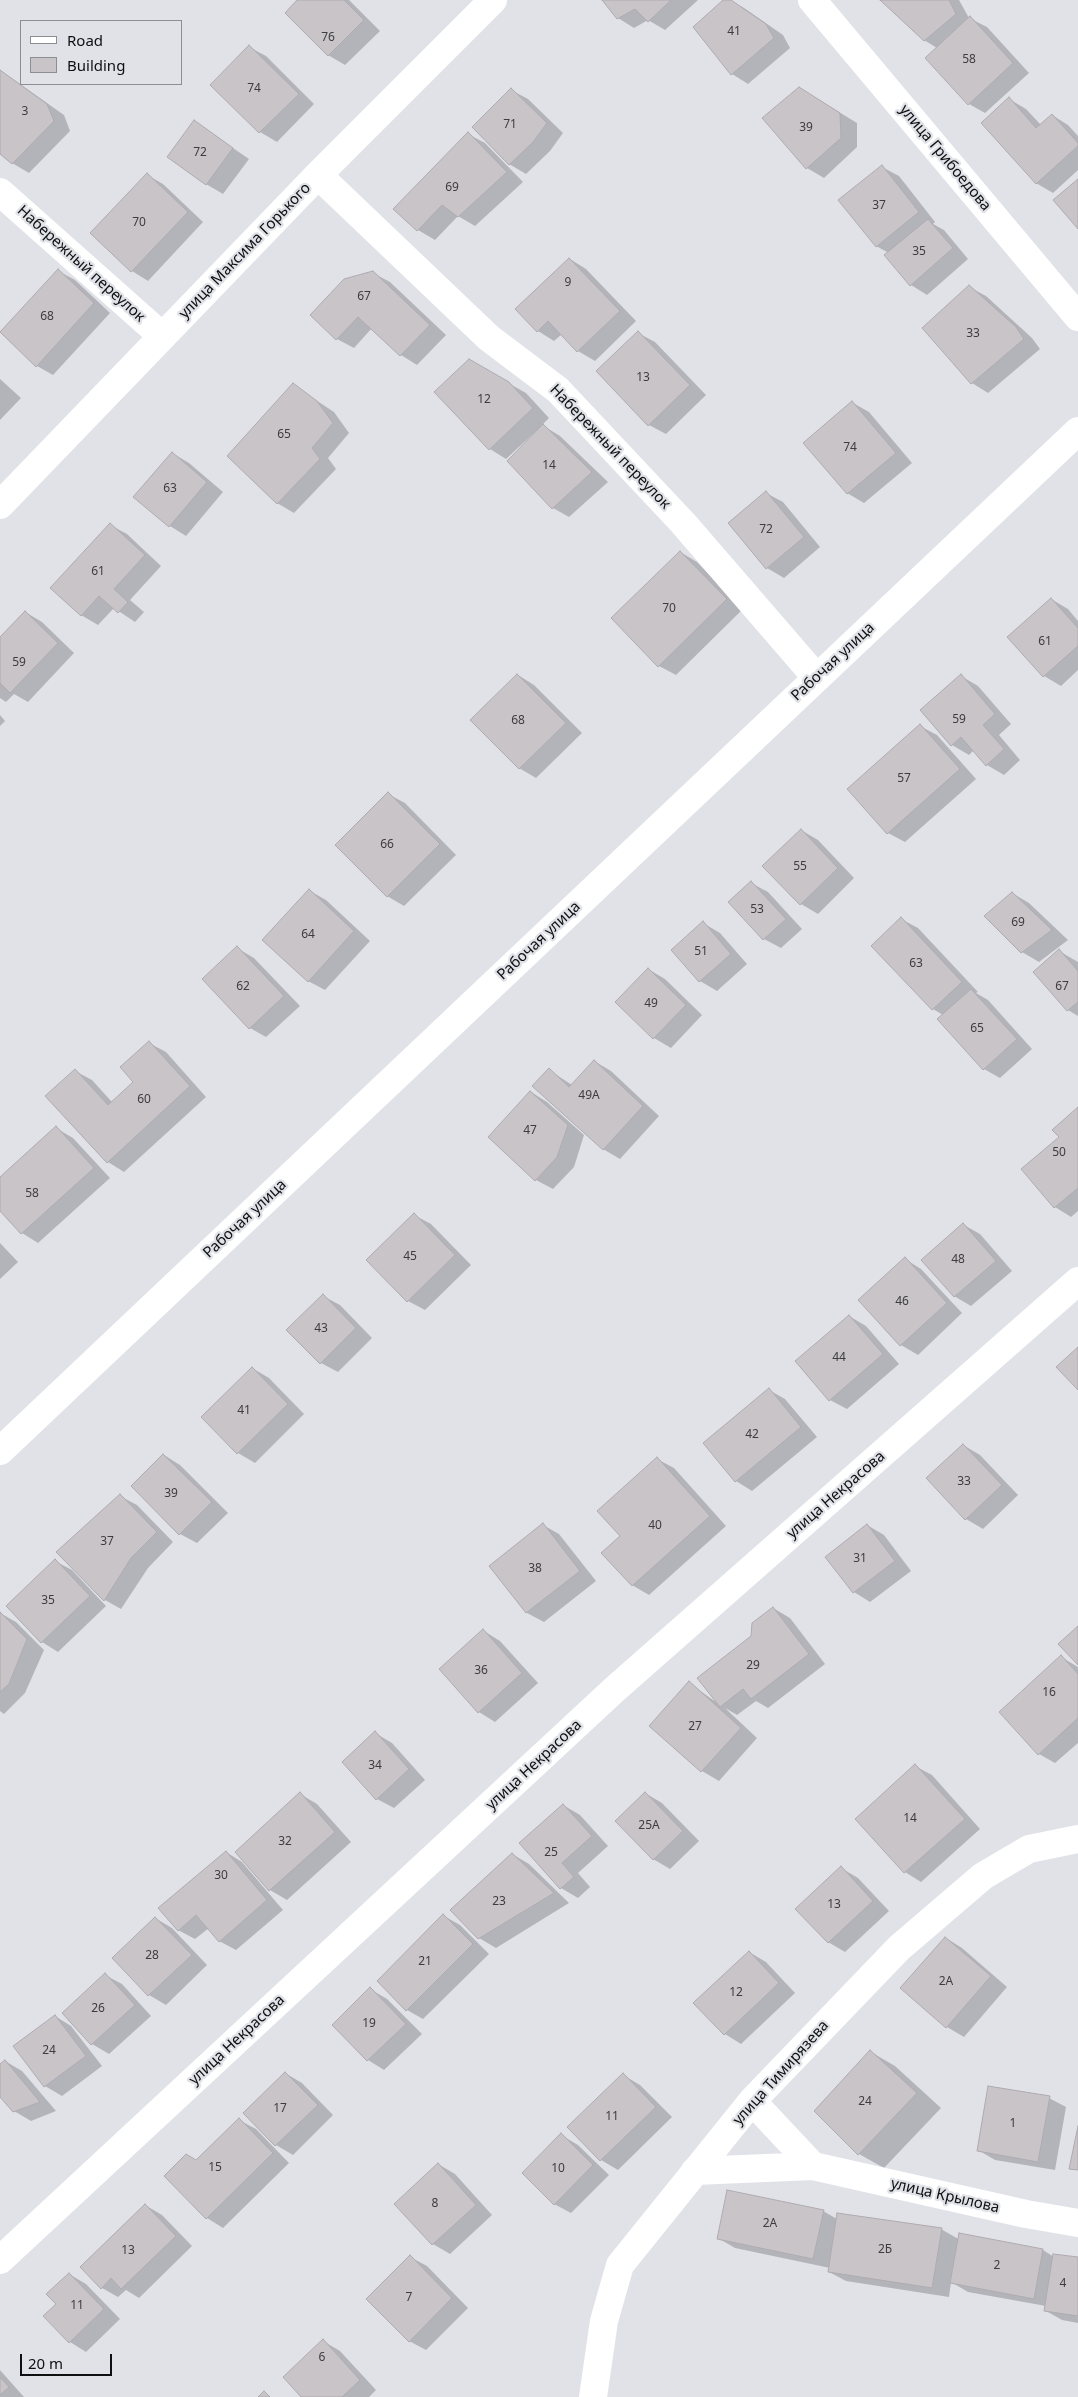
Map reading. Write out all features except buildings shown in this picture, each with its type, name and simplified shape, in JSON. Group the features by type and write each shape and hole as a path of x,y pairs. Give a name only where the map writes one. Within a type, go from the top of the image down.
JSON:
{"street":[{"name":"улица Максима Горького","path":"0,505 318,176 493,0"},
{"name":"улица Грибоедова","path":"812,0 1078,317"},
{"name":"Набережный переулок","path":"318,176 489,338 558,390 683,522 816,677"},
{"name":"Набережный переулок","path":"0,192 162,336"},
{"name":"Рабочая улица","path":"0,1451 1078,431"},
{"name":"улица Некрасова","path":"0,2260 615,1689 1078,1281"},
{"name":"улица Тимирязева","path":"592,2397 604,2321 620,2265 752,2101 899,1948 983,1876 1029,1849 1078,1839"},
{"path":"752,2101 813,2166"},
{"name":"улица Крылова","path":"695,2171 813,2166 1026,2214 1078,2223"}]}
